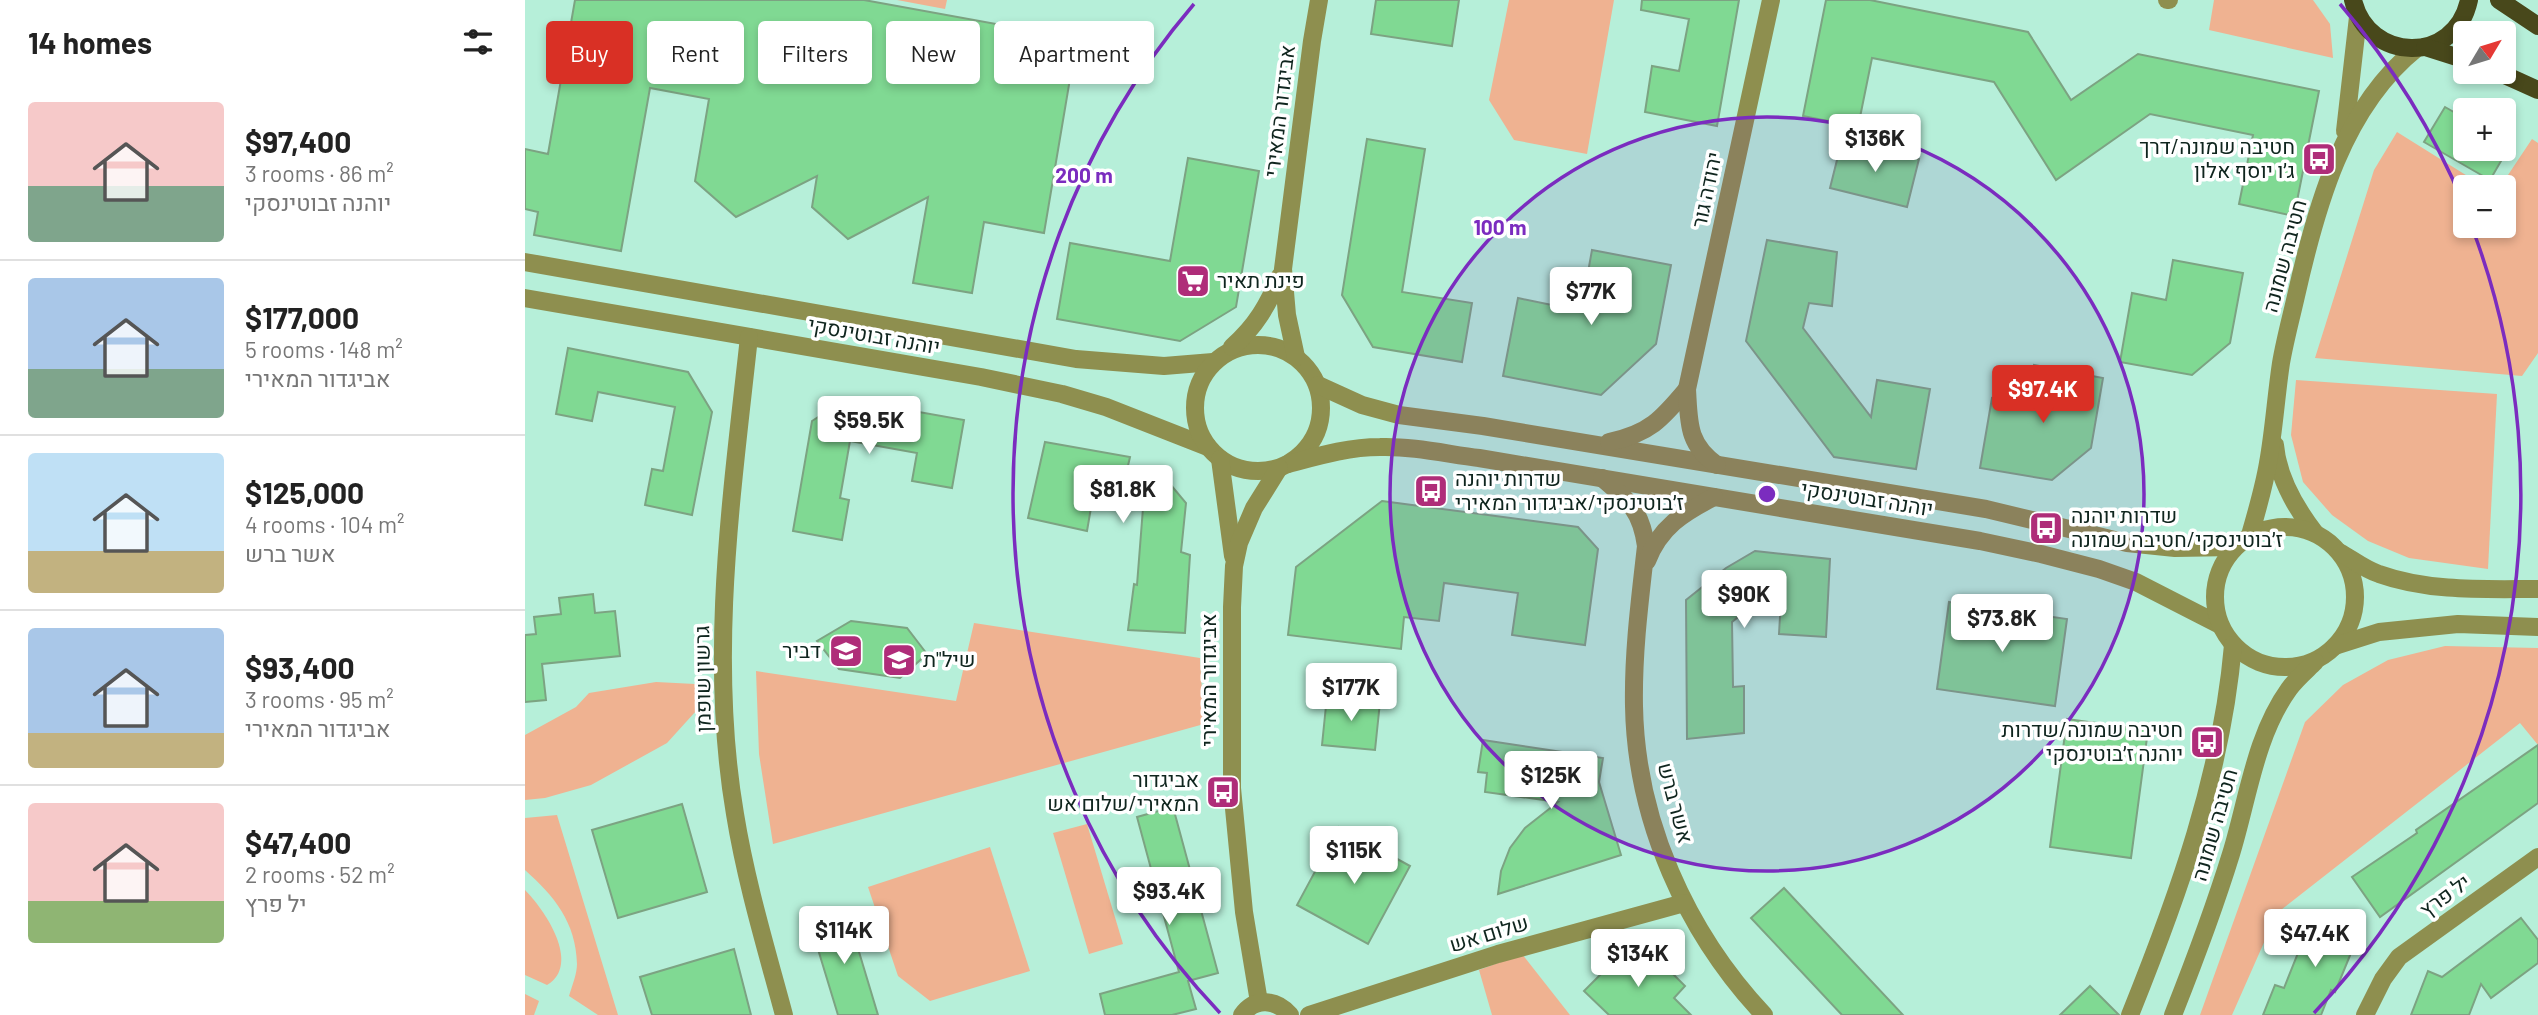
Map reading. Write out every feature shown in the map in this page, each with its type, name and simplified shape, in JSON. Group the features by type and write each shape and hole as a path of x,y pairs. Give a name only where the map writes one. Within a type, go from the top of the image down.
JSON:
{"main road":[{"path":"2421,48 2442,40 2457,27 2469,0"},
{"path":"2500,0 2538,26"},
{"path":"2355,8 2369,31 2383,42 2400,48 2421,48 2453,57"},
{"path":"2517,81 2538,90"}],"street":[{"name":"אביגדור המאירי","path":"1296,357 1287,315 1283,269 1319,0"},
{"name":"יהודה גור","path":"1717,465 1703,455 1692,437 1687,389 1771,0"},
{"name":"חטיבה שמונה","path":"2343,148 2352,85 2355,8"},
{"name":"חטיבה שמונה","path":"2250,535 2268,462 2282,361 2304,262 2332,171 2355,122 2377,88 2397,64 2421,48"},
{"name":"יוהנה זבוטינסקי","path":"525,262 1076,359 1164,366 1220,357"},
{"name":"אביגדור המאירי","path":"1220,357 1250,331 1262,315 1283,269"},
{"name":"יוהנה זבוטינסקי","path":"525,298 981,377 1062,394 1106,407 1214,453"},
{"name":"גרשון שופמן","path":"748,337 728,533 723,640 726,727 734,813 751,893 784,1015"},
{"path":"1262,344 1280,348 1296,357 1309,369 1318,385 1322,403 1320,422 1314,439 1303,453 1283,466 1264,471 1248,471 1233,466 1214,453 1199,431 1195,413 1196,394 1202,377 1220,357 1244,345 1262,344"},
{"name":"יוהנה זבוטינסקי","path":"1318,385 1362,405 1399,415 1595,444 1986,509 2127,543 2175,548 2234,547"},
{"name":"יהודה גור","path":"1595,444 1628,438 1654,426 1687,389"},
{"name":"חטיבה שמונה","path":"2273,419 2276,453 2286,488 2315,533"},
{"name":"יוהנה זבוטינסקי","path":"1283,466 1342,450 1381,446 1479,458 1979,541 2041,554 2136,582 2220,625"},
{"name":"אביגדור המאירי","path":"1214,453 1234,566 1232,788 1244,912 1259,1002"},
{"name":"אביגדור המאירי","path":"1234,566 1247,524 1283,466"},
{"name":"אשר ברש","path":"1602,478 1628,500 1644,526 1646,546 1634,664 1636,737 1652,823 1684,903 1716,956 1764,1015"},
{"name":"אשר ברש","path":"1643,574 1652,549 1667,526 1683,513 1714,497"},
{"path":"2538,589 2472,589 2422,584 2378,574 2338,551 2315,533 2293,527 2271,527 2250,535 2234,547 2222,565 2215,584 2215,605 2220,625 2233,645 2251,659 2273,666 2296,666 2318,659 2336,646 2379,632 2458,624 2538,627"},
{"path":"2336,646 2347,629 2354,609 2354,588 2349,569 2338,551"},
{"name":"חטיבה שמונה","path":"2130,1015 2176,896 2199,824 2223,720 2233,645"},
{"name":"חטיבה שמונה","path":"2173,1015 2214,909 2251,778 2276,711 2291,687 2318,659"},
{"name":"יל פרץ","path":"2365,1015 2382,979 2399,957 2538,857"},
{"name":"שלום אש","path":"1309,1015 1498,954 1684,903"},
{"path":"1242,1015 1259,1002 1275,1003 1290,1015"}],"shaded area":[{"path":"897,0 947,0 945,9"},
{"path":"1509,0 1614,0 1587,154 1514,140 1489,100"},
{"path":"2214,0 2313,0 2330,24 2333,58 2209,30"},
{"path":"2397,132 2466,175 2453,175 2453,238 2516,238 2516,175 2508,175 2532,139 2538,143 2538,353 2522,376 2315,358 2374,170"},
{"path":"2296,380 2497,394 2488,569 2409,558 2368,541 2332,515 2303,482 2291,435"},
{"path":"974,623 1200,658 1204,724 773,844 759,754 756,671 956,701"},
{"path":"2445,646 2538,648 2538,745 2520,723 2277,913 2232,1015 2200,1015 2305,722 2343,685 2388,660"},
{"path":"656,682 695,684 696,711 667,743 591,785 545,798 525,800 525,735 576,707 589,693"},
{"path":"557,815 618,1015 598,1015 569,996 577,968 573,935 554,900 525,870 525,818"},
{"path":"1087,824 1123,944 1089,954 1053,833"},
{"path":"990,847 1030,971 930,1001 898,976 868,887"},
{"path":"525,890 550,923 560,951 561,964 557,976 547,985 525,975"},
{"path":"1522,954 1570,1015 1492,1015 1479,970"},
{"path":"525,994 539,1001 534,1015 525,1015"}],"building":[{"path":"575,0 864,0 980,21 886,21 886,84 980,84 980,21 994,24 994,84 1069,84 1044,233 984,222 972,293 913,283 928,197 848,239 812,207 817,176 736,217 695,181 709,99 650,88 621,251 534,235 538,212 525,209 525,149 548,154 560,84 633,84 633,21 571,21"},
{"path":"1376,0 1459,0 1452,46 1371,34"},
{"path":"1642,0 1739,0 1717,126 1645,112 1652,66 1679,71 1689,19 1641,10"},
{"path":"1826,0 1870,0 2028,32 2071,100 2138,54 2319,91 2294,216 2239,204 2253,135 2150,114 2056,180 1994,82 1872,58 1858,127 1803,116"},
{"path":"2445,107 2453,112 2453,159 2424,142"},
{"path":"1367,139 1425,149 1402,292 1472,303 1462,362 1373,347 1342,295"},
{"path":"1842,140 1919,159 1907,207 1830,188"},
{"path":"1188,158 1259,171 1236,307 1180,341 1057,319 1070,243 1170,261"},
{"path":"2457,161 2501,161 2493,175 2481,175"},
{"path":"1767,240 1837,252 1832,306 1809,303 1803,328 1871,417 1877,380 1930,389 1916,469 1834,457 1746,341"},
{"path":"1592,250 1671,265 1656,344 1601,395 1503,376 1518,298 1581,311"},
{"path":"2173,260 2243,273 2230,343 2192,375 2120,362 2132,293 2166,300"},
{"path":"568,348 688,372 712,412 692,515 645,505 652,469 663,471 675,407 598,392 592,421 556,414"},
{"path":"2034,365 2103,378 2091,448 2052,480 1980,468 1992,398 2027,404"},
{"path":"846,399 964,420 952,488 912,481 917,453 850,441 840,498 849,500 842,540 793,531 812,421"},
{"path":"1045,442 1130,457 1127,470 1165,478 1186,503 1181,552 1190,555 1185,633 1128,630 1134,584 1137,585 1143,508 1093,496 1087,531 1028,518"},
{"path":"1382,501 1578,527 1598,549 1585,645 1512,635 1518,593 1444,583 1439,621 1404,617 1401,649 1288,635 1296,567"},
{"path":"1755,551 1830,559 1826,637 1779,634 1782,582 1732,622 1733,687 1744,686 1744,733 1687,739 1686,600 1726,568"},
{"path":"593,594 595,613 615,611 620,656 542,664 546,700 525,702 525,635 536,634 534,617 561,614 559,598"},
{"path":"1949,602 2067,619 2055,706 1937,689"},
{"path":"851,621 907,628 927,654 900,678 839,669 817,641"},
{"path":"1327,696 1380,702 1375,750 1322,745"},
{"path":"2067,719 2148,730 2131,858 2050,847"},
{"path":"1483,740 1603,758 1599,782 1621,855 1498,894 1501,871 1510,848 1525,828 1558,802 1485,792 1487,773 1478,772"},
{"path":"2538,745 2538,803 2380,917 2352,877"},
{"path":"682,804 707,892 618,918 592,830"},
{"path":"1173,807 1218,973 1188,981 1196,1009 1172,1015 1105,1015 1100,994 1179,972 1137,817"},
{"path":"1339,827 1410,866 1368,944 1297,905"},
{"path":"1784,888 1903,1015 1842,1015 1751,918"},
{"path":"847,912 878,1015 838,1015 810,923"},
{"path":"2314,913 2360,931 2335,992 2331,990 2321,1015 2263,1015 2275,985 2284,988"},
{"path":"2521,918 2538,940 2538,963 2491,998 2481,984 2469,1015 2411,1015 2428,971 2442,977"},
{"path":"1646,947 1685,986 1674,998 1691,1015 1609,1015 1584,991 1615,960 1624,970"},
{"path":"734,949 751,1015 652,1015 640,977"},
{"path":"2090,986 2119,1015 2060,1015"}],"place":[{"name":"חטיבה שמונה/דרך ג׳ו יוסף אלון","path":"2319,159"},
{"name":"פינת תאיר","path":"1193,281"},
{"name":"שדרות יוהנה ז׳בוטינסקי/אביגדור המאירי","path":"1431,491"},
{"name":"שדרות יוהנה ז׳בוטינסקי/חטיבה שמונה","path":"2046,528"},
{"name":"דביר","path":"846,651"},
{"name":"שיל\"ת","path":"899,660"},
{"name":"חטיבה שמונה/שדרות יוהנה ז׳בוטינסקי","path":"2207,742"},
{"name":"אביגדור המאירי/שלום אש","path":"1223,792"}]}
